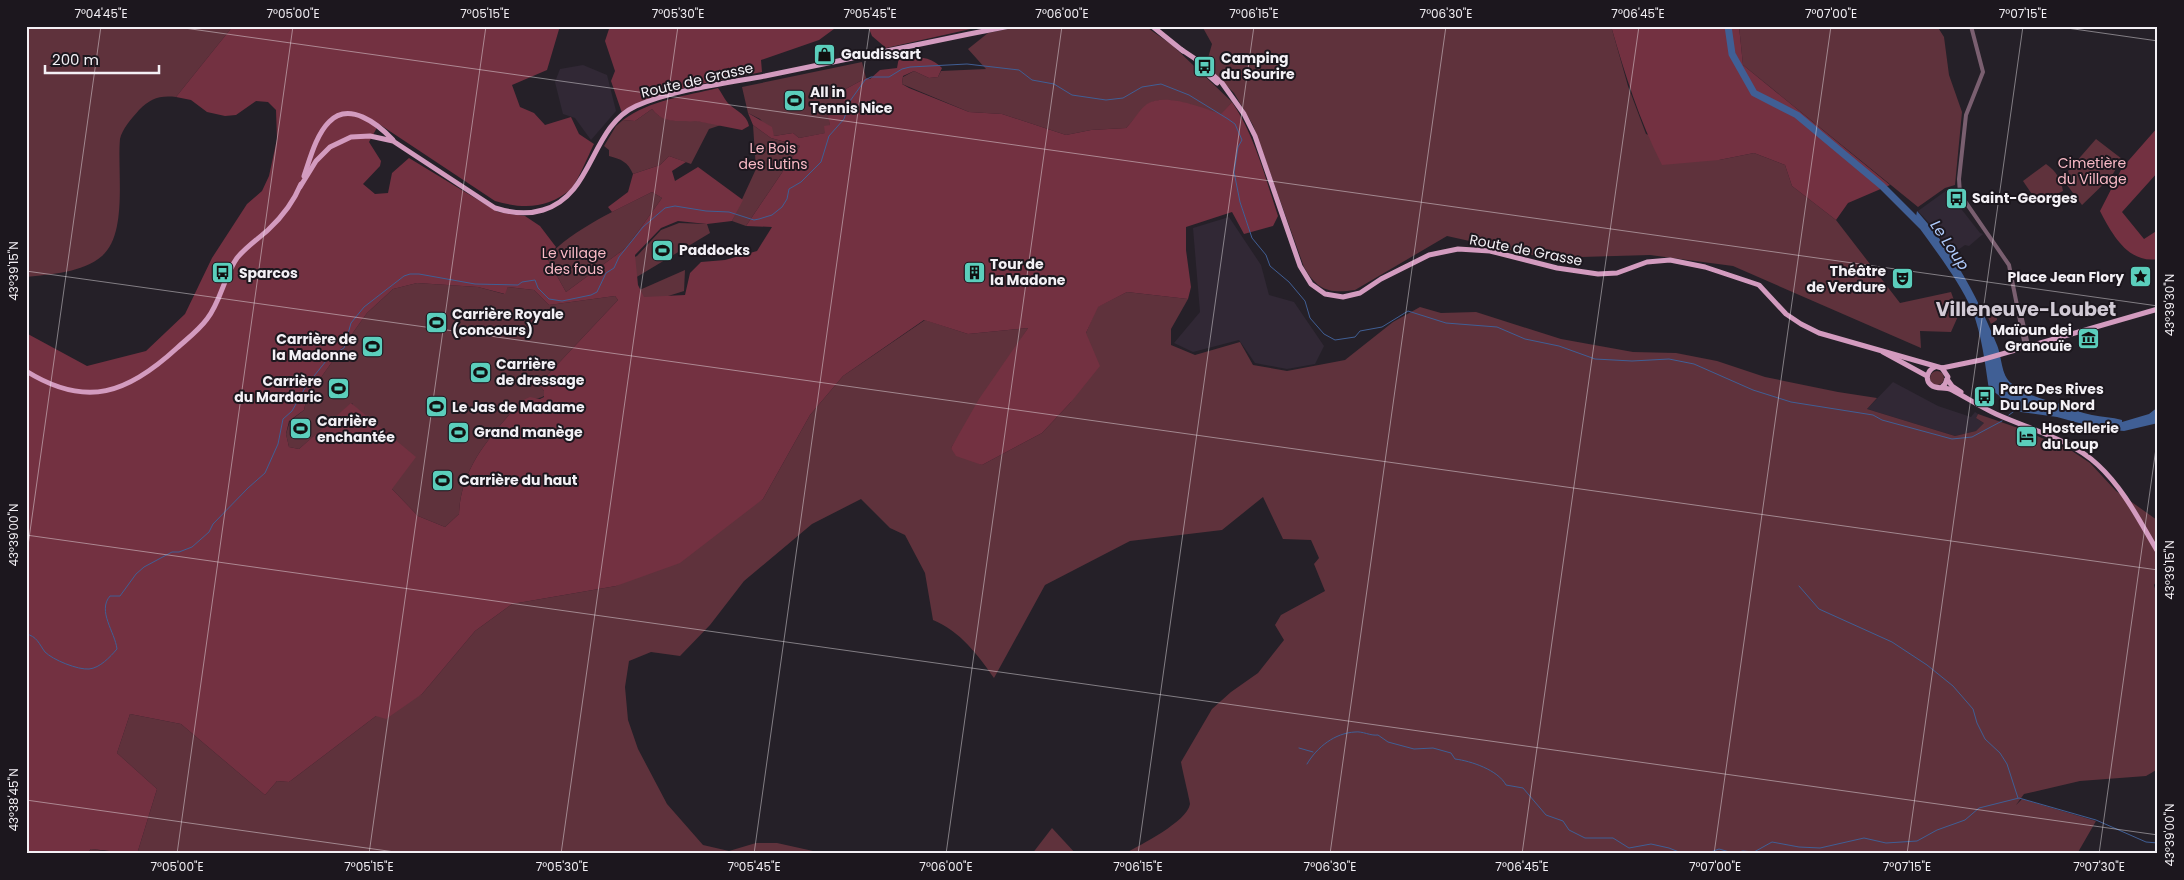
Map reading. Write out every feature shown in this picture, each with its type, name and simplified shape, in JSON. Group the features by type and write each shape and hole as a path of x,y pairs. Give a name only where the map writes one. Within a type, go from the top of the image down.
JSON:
{"main road":[{"name":"Route de Grasse","path":"300,187 316,161 336,143 361,136 393,141 489,204 512,212 535,212 554,206 572,192 583,177 610,127 625,113 644,103 719,84 1010,26"},
{"name":"Route de Grasse","path":"1152,26 1210,72 1238,104 1250,126 1290,241 1305,277 1316,289 1324,294 1343,297 1360,293 1395,271 1429,255 1458,249 1490,252 1557,268 1598,274 1617,273 1647,262 1670,260 1705,267 1760,285 1776,305 1800,324 1819,333 1936,367"},
{"path":"26,371 58,386 86,392 116,388 134,382 146,375 206,320 217,303 237,259 282,215 300,187 322,132 328,123 335,117 347,114 362,116 385,132 393,141"},
{"path":"1958,366 1947,377 1942,386 1936,388 1930,384 1927,376 1930,370 1936,367 1958,366 2158,309"},
{"name":"Route de Grasse","path":"1880,351 1927,376"},
{"path":"1942,368 1952,386 2007,418"},
{"path":"1942,386 2065,444 2096,463 2119,488 2158,552"}],"street":[{"path":"1971,26 1983,72 1968,111 1965,126 1959,178 1960,194 2009,265 2026,346"}],"shaded area":[{"path":"233,26 560,26 547,70 512,85 520,107 534,113 545,125 571,117 579,134 594,144 580,175 571,189 562,196 544,204 525,206 495,201 379,124 369,142 381,161 380,166 363,184 375,194 388,193 392,173 409,158 498,212 525,216 540,226 556,247 547,258 566,292 627,247 662,198 652,192 612,212 608,207 628,192 633,174 660,165 669,156 686,162 672,171 675,181 698,167 743,200 732,221 707,224 678,221 661,228 635,255 638,285 644,297 685,295 690,273 701,262 725,260 757,251 772,227 746,226 800,146 771,138 753,125 748,113 772,127 774,136 793,133 799,138 825,133 824,126 830,125 828,116 845,109 842,91 866,78 870,79 880,70 897,68 899,57 928,59 942,68 938,77 929,78 914,71 903,76 902,84 909,88 969,112 1002,114 1066,135 1091,130 1126,128 1144,106 1155,101 1174,100 1221,114 1232,102 1253,143 1278,216 1273,226 1244,234 1232,212 1186,227 1186,250 1191,287 1188,299 1127,292 1098,307 1086,333 1100,366 1071,402 1042,433 982,465 956,456 951,448 979,399 1028,328 968,334 924,320 843,376 810,415 763,499 680,563 616,586 512,604 475,631 422,694 386,719 376,716 289,782 277,781 265,795 181,724 130,714 117,753 157,789 137,854 91,849 86,854 26,854 26,333 87,366 146,351 185,314 212,258 247,204 262,191 269,176 277,139 276,110 268,102 256,101 236,115 225,116 207,112 191,100 176,97","holes":["417,283 478,287 505,294 508,287 534,290 549,305 615,296 618,300 539,384 544,391 544,397 540,399 530,397 521,401 489,439 465,481 459,514 445,527 418,516 392,489 416,457 351,403 299,449 289,447 286,434 289,421 304,410 307,397 367,313 393,289"]},
{"path":"610,26 834,26 834,29 819,40 761,60 762,72 672,91 638,104 622,113 611,81 615,71 605,41"},
{"path":"868,26 984,26 886,48 872,36"},
{"path":"1611,26 1739,26 1743,65 1890,185 1848,203 1836,220 1792,186 1785,165 1754,153 1719,160 1662,165 1639,114"},
{"path":"583,65 607,75 616,111 591,140 575,118 563,114 555,82 560,69"},
{"path":"718,88 727,102 746,118 749,126 742,130 696,121 671,121 664,119 652,109 635,121 623,120 656,103"},
{"path":"2158,127 2158,172 2122,212 2144,239 2158,230 2158,259 2147,259 2138,257 2122,245 2100,211 2122,168"},
{"path":"1956,187 1948,192 1980,233 1983,234 1969,246 1965,245 1952,254 1931,225 1918,211 1947,190"},
{"path":"1229,217 1261,265 1269,295 1294,302 1324,346 1315,364 1287,369 1255,363 1239,340 1193,352 1174,343 1200,312 1193,228"},
{"path":"1893,382 1938,406 1971,417 1975,412 1978,414 1976,418 1984,423 1976,431 1955,436 1867,409"}],"green space":[{"path":"26,26 233,26 176,97 160,97 147,103 133,116 123,131 119,152 120,201 118,218 110,246 102,256 94,262 76,269 56,274 26,277"},
{"path":"1023,26 1145,26 1172,45 1232,102 1221,115 1183,103 1163,100 1154,101 1147,105 1126,128 1091,130 1066,135 1002,114 969,112 902,84 903,77 914,71 929,78 938,77 941,71 986,69 968,49 988,33"},
{"path":"1202,26 1611,26 1628,86 1646,134 1719,160 1754,153 1785,165 1792,186 1836,220 1900,303 1951,292 1959,314 1951,332 1920,331 1921,348 1733,266 1650,255 1546,258 1447,236 1355,290 1331,291 1325,289 1314,281 1304,267 1253,125 1234,93 1206,65 1212,44"},
{"path":"1739,26 1937,26 1944,37 1949,75 1962,112 1955,185 1945,188 1918,207 1743,65"},
{"name":"All in Tennis Nice","path":"862,62 866,78 842,91 846,109 829,116 830,125 826,133 799,138 793,133 774,136 760,119 748,113 742,87"},
{"path":"652,109 667,119 721,125 709,129 691,164 669,156 660,165 633,174 624,162 609,156 609,150 604,146 616,126 623,120 635,121"},
{"name":"Le Bois des Lutins","path":"753,125 771,138 800,146 746,226 732,221 756,169"},
{"name":"Cimetière du Village","path":"2096,139 2122,159 2111,177 2082,205 2064,181 2070,176 2068,171"},
{"name":"Cimetière du Village","path":"2046,164 2053,169 2063,191 2038,203 2023,181"},
{"name":"Le village des fous","path":"652,192 662,198 627,247 566,292 547,258 581,229"},
{"name":"Paddocks","path":"679,223 707,224 710,233 620,287 625,262 637,256 661,230"},
{"name":"Paddocks","path":"685,270 684,291 646,303 635,292"},
{"name":"Le Jas de Madame","path":"417,283 478,287 504,294 508,287 534,290 549,305 615,296 618,300 539,384 544,391 544,396 521,401 489,439 465,481 459,514 445,527 418,516 392,489 352,403 299,449 289,447 286,434 290,421 304,410 307,397 367,313 393,289"},
{"path":"1127,292 1188,299 1171,329 1171,345 1195,355 1240,342 1253,365 1287,371 1345,360 1393,322 1420,307 1441,313 1476,312 1561,339 1633,352 1676,353 1717,361 1765,377 1877,398 1867,409 1955,436 1976,431 1984,423 1976,418 1978,414 2021,429 2072,451 2090,463 2116,491 2157,520 2158,579 2154,585 2158,599 2158,769 2146,776 2080,781 2024,794 2016,805 2022,799 2096,821 2077,854 1124,854 1162,832 1181,818 1187,811 1190,804 1181,762 1212,709 1231,692 1258,673 1284,640 1275,625 1281,615 1325,591 1314,564 1319,558 1311,540 1283,539 1263,497 1222,530 1130,541 1045,585 994,678 968,644 952,630 933,620 925,573 905,535 890,528 861,499 812,524 744,581 710,625 680,656 651,652 629,661 625,687 628,720 638,749 667,804 703,845 729,851 756,843 777,843 813,851 852,854 487,854 477,851 474,854 137,854 157,789 117,753 130,714 181,724 265,795 277,781 289,782 376,716 422,694 475,631 512,604 616,586 763,499 810,415 843,376 925,320 968,334 1028,328 951,448 982,465 1042,433 1071,402 1086,333 1097,307"},
{"path":"1992,306 1996,312 1997,320 1991,324 1985,311"},
{"path":"1937,371 1942,373 1944,378 1942,383 1937,385 1932,383 1930,378 1932,373"},
{"path":"1052,828 1076,854 1032,854"},
{"path":"91,849 126,854 86,854"}],"water":[{"name":"Le Loup","path":"1917,211 1942,242 1963,275 1997,345 2003,371 2011,383 2022,391 2034,396 2084,413 2118,419 2122,420 2122,422 2149,414 2158,407 2158,423 2124,431 2101,429 2057,417 2021,412 2003,405 1999,395 1989,390 1981,339 1972,310 1953,276 1915,222"}],"waterway":[{"name":"Le Loup","path":"1728,26 1732,54 1754,93 1797,115 1882,186 1921,225"},
{"path":"26,634 35,638 49,655 72,666 89,669 108,659 117,649 105,608 110,596 120,596 136,574 144,567 172,552 179,552 192,547 209,532 213,524 265,473 278,444 283,419 292,411 306,386 330,356 344,348 351,323 364,307 404,276 419,274 475,284 518,285 522,282 535,280 538,288 549,299 562,301 591,295 597,292 606,273 614,268 619,257 643,227 665,208 675,206 706,211 729,212 754,220 772,215 782,207 787,199 789,189 801,182 821,162 829,136 844,119 850,101 865,80 871,77 889,77 902,69 910,67 967,64 1019,70 1032,80 1054,84 1072,95 1106,100 1123,98 1142,87 1161,84 1189,95 1228,119 1235,124 1242,140 1238,147 1234,172 1240,202 1252,238 1266,255 1270,266 1289,282 1305,301 1310,318 1324,334 1335,340 1355,337 1360,331 1382,327 1408,311 1446,323 1497,327 1525,339 1559,346 1595,359 1632,361 1669,359 1694,364 1753,390 1791,402 1873,415 1882,420 1952,439 1972,437 2002,421"},
{"path":"2009,415 2017,409"},
{"path":"1799,586 1819,609 1892,642 1927,665 1953,686 1973,709 1985,739 2000,753 2007,764 2018,798"},
{"path":"1307,764 1327,742 1340,735 1355,732 1378,735 1388,742 1414,749 1433,748 1451,753 1455,759 1484,767 1497,775 1506,785 1523,788 1546,815 1563,821 1569,830 1585,838 1613,838 1629,848 1651,844 1684,854"},
{"path":"1299,748 1313,752"},
{"path":"1705,854 1719,849 1733,853 1743,851 1754,852 1772,842 1799,847 1820,848 1864,838 1886,843 1917,841 1937,830 1965,820 1979,808 2019,798 2096,820 2146,842 2158,843"}],"place":[{"name":"Gaudissart","path":"825,54"},
{"name":"Camping du Sourire","path":"1205,66"},
{"name":"All in Tennis Nice","path":"794,100"},
{"name":"Saint-Georges","path":"1956,198"},
{"name":"Paddocks","path":"663,250"},
{"name":"Tour de la Madone","path":"974,272"},
{"name":"Sparcos","path":"223,273"},
{"name":"Place Jean Flory","path":"2140,277"},
{"name":"Théâtre de Verdure","path":"1902,279"},
{"name":"Carrière Royale (concours)","path":"436,322"},
{"name":"Maïoun dei Granouïe","path":"2088,338"},
{"name":"Carrière de la Madonne","path":"373,347"},
{"name":"Carrière de dressage","path":"480,372"},
{"name":"Carrière du Mardaric","path":"338,389"},
{"name":"Parc Des Rives Du Loup Nord","path":"1984,397"},
{"name":"Le Jas de Madame","path":"436,407"},
{"name":"Carrière enchantée","path":"301,429"},
{"name":"Grand manège","path":"458,432"},
{"name":"Hostellerie du Loup","path":"2026,436"},
{"name":"Carrière du haut","path":"443,480"}],"district":[{"name":"Villeneuve-Loubet","path":"2026,309"}]}
